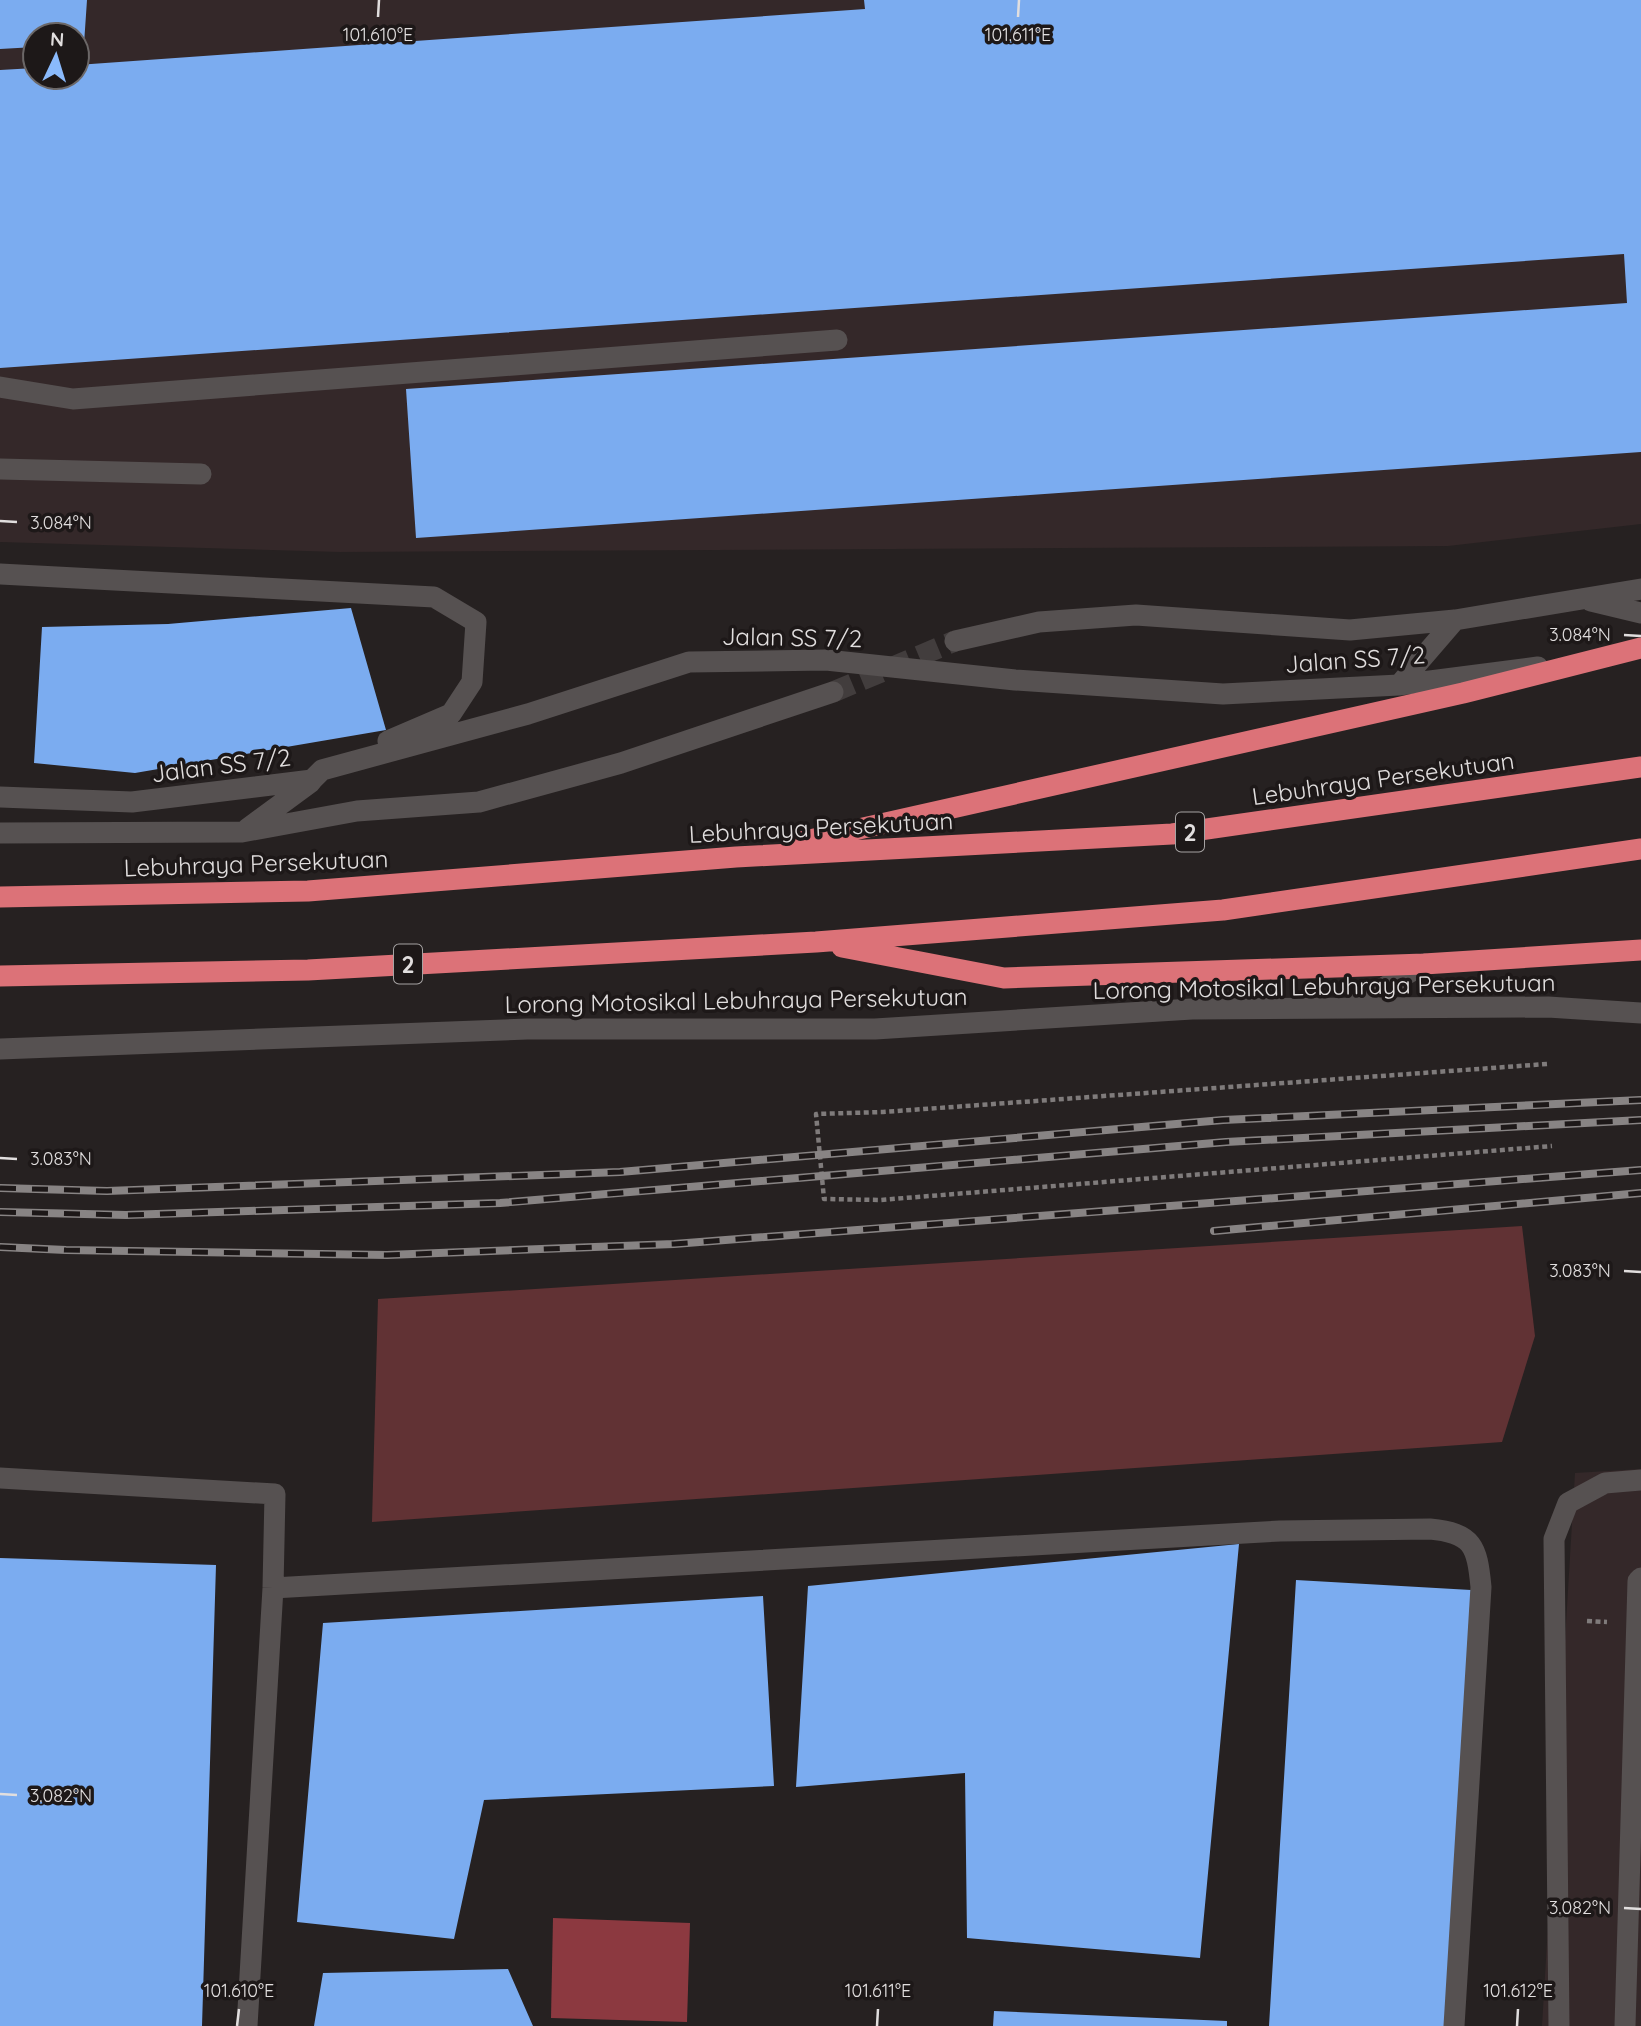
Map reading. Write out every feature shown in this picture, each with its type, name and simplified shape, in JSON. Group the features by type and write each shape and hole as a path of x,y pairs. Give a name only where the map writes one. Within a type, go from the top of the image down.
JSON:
{"highway":[{"path":"736,857 1449,696 1641,648"},
{"name":"Lebuhraya Persekutuan","path":"0,897 308,891 736,857 1172,834 1641,768"},
{"name":"2","path":"0,976 308,970 816,942 1223,910 1641,849"},
{"path":"816,942 1004,978 1424,964 1641,950"}],"street":[{"path":"0,387 74,399 837,340"},
{"path":"0,469 201,474"},
{"path":"0,574 434,597 476,622 471,682 451,714 317,775 242,832"},
{"path":"955,642 1039,622 1136,615 1350,630 1455,620 1641,589"},
{"path":"1582,599 1641,613"},
{"path":"1399,685 1455,620"},
{"name":"Jalan SS 7/2","path":"0,797 132,802 317,775 527,714 689,662 826,660 1015,680 1223,694 1399,685 1601,658"},
{"path":"0,833 242,832 357,811 478,802 621,763 833,692"},
{"path":"1351,1007 1424,964"},
{"name":"Lorong Motosikal Lebuhraya Persekutuan","path":"0,1049 527,1029 875,1029 1192,1009 1548,1007 1641,1013"},
{"path":"0,1478 275,1494 247,2026"},
{"path":"1559,2026 1554,1539 1568,1503 1605,1483 1641,1480"},
{"path":"272,1588 1280,1531 1430,1529 1457,1534 1465,1537 1473,1549 1479,1565 1481,1587 1454,2026"},
{"path":"1625,2026 1641,1578"}],"path":[{"path":"1547,1064 883,1112 816,1114 824,1199 880,1200 1552,1146"}],"shaded area":[{"path":"0,0 1641,0 1641,524 1448,546 340,552 0,542"},
{"path":"1522,1226 1535,1336 1502,1442 372,1522 378,1299"},
{"path":"1641,1469 1641,2026 1542,2026 1575,1473"},
{"path":"553,1918 690,1923 687,2022 551,2018"}],"building":[{"path":"0,0 87,0 86,21 21,21 21,48 0,49"},
{"path":"864,0 1641,0 1641,452 416,538 406,389 1627,303 1624,254 0,368 0,70 21,69 21,91 91,91 91,64 865,9"},
{"path":"351,608 386,730 135,773 34,763 42,627 168,624"},
{"path":"1239,1544 1200,1958 967,1938 965,1773 796,1787 808,1586"},
{"path":"0,1558 216,1565 202,2026 0,2026"},
{"path":"1296,1580 1471,1590 1445,2026 1269,2026"},
{"path":"763,1596 774,1786 484,1800 454,1939 297,1922 323,1623"},
{"path":"508,1969 533,2026 314,2026 323,1973"},
{"path":"994,2011 1227,2021 1227,2026 993,2026"}],"tunnel":[{"path":"833,692 955,641"}],"railway":[{"path":"0,1188 107,1191 620,1172 1223,1120 1641,1100"},
{"path":"0,1212 126,1215 500,1203 1226,1142 1641,1120"},
{"path":"0,1247 387,1255 674,1244 1641,1170"},
{"path":"1214,1231 1641,1193"}]}
